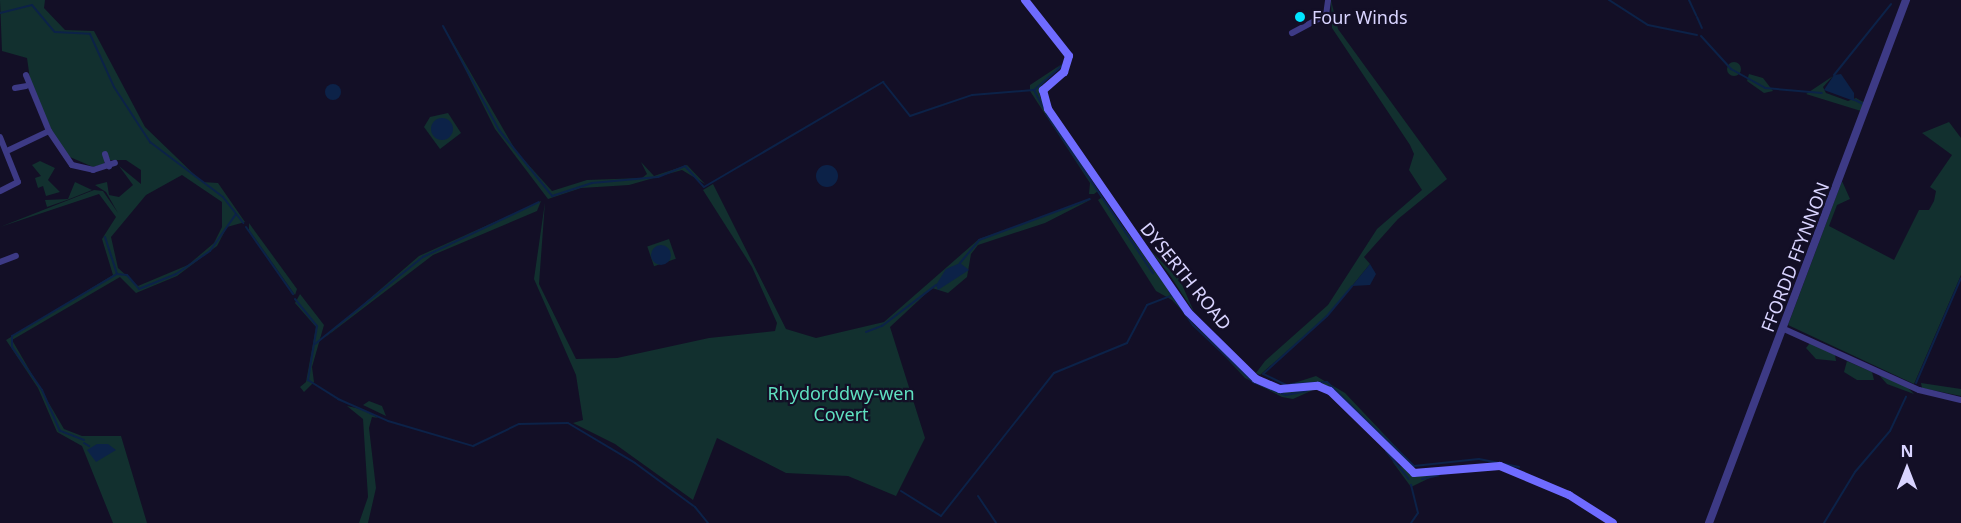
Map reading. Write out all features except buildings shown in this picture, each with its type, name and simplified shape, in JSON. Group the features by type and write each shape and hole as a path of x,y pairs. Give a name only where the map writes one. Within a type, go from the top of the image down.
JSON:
{"main road":[{"name":"DYSERTH ROAD","path":"1025,0 1069,56 1066,68 1043,90 1048,109 1126,229 1170,281 1188,312 1256,379 1280,389 1318,386 1330,391 1413,473 1500,466 1569,495 1613,523"}],"street":[{"path":"1292,33 1326,15 1328,0"},
{"name":"FFORDD FFYNNON","path":"1709,523 1784,329 1906,0"},
{"path":"26,75 26,86 49,131 72,165 93,170 112,165 105,154"},
{"path":"15,88 26,86"},
{"path":"9,150 49,131"},
{"path":"0,137 9,150 16,185 21,192"},
{"path":"0,191 16,185"},
{"path":"0,262 16,256"},
{"path":"8,259 11,267"},
{"path":"1784,329 1919,390 1961,400"}],"green space":[{"path":"0,0 45,0 44,8 65,30 94,31 145,127 202,182 218,183 245,222 227,227 217,246 177,276 136,293 120,277 12,340 64,429 82,436 121,436 147,523 113,523 82,446 57,432 38,388 6,340 113,275 102,239 116,217 99,194 0,227 94,190 103,191 118,213 106,192 95,185 107,182 109,195 119,197 133,185 119,166 141,184 141,170 126,160 110,160 106,152 104,164 93,167 63,154 31,86 27,58 2,51","holes":["182,175 222,202 222,227 214,243 188,265 138,286 118,268 111,237 146,195"]},
{"path":"1331,0 1338,29 1447,179 1398,219 1364,257 1370,264 1330,313 1260,375 1256,373 1265,361 1328,305 1377,229 1422,190 1409,170 1414,154 1410,145 1332,28"},
{"path":"443,25 516,151 552,191 587,180 642,178 647,174 641,162 654,176 687,165 705,184 682,170 629,185 581,188 548,199 495,129"},
{"path":"1734,62 1739,64 1741,69 1739,74 1734,76 1729,74 1727,69 1729,64"},
{"path":"1062,64 1041,86 1040,97 1098,191 1094,194 1089,194 1090,183 1030,91 1030,85"},
{"path":"1749,74 1763,78 1773,91 1764,93 1747,81"},
{"path":"1833,76 1823,87 1826,93 1848,101 1856,98 1865,103 1861,111 1806,94"},
{"path":"448,113 461,133 440,149 424,127 430,117"},
{"path":"1949,122 1961,138 1961,275 1914,384 1788,325 1842,181 1850,199 1837,205 1829,226 1894,260 1919,210 1929,210 1934,201 1936,191 1930,187 1952,155 1922,133"},
{"path":"40,161 55,168 48,180 60,192 46,196 43,186 38,188 35,178 41,176 32,165"},
{"path":"75,182 92,190 47,207 45,200 68,199"},
{"name":"Rhydorddwy-wen Covert","path":"713,184 786,329 816,338 884,322 979,239 1092,199 1045,223 978,245 971,254 967,277 948,293 932,288 890,327 925,438 896,496 848,476 786,473 717,438 693,500 615,444 573,423 583,420 576,375 534,279 545,202 539,284 576,359 617,358 709,338 775,331 777,323 752,267 703,190"},
{"path":"1102,197 1188,317 1241,369 1261,384 1313,390 1293,399 1282,397 1245,378 1172,300 1156,291 1098,200"},
{"path":"541,201 537,211 433,255 323,339 419,256"},
{"path":"249,223 297,289 295,295 249,230"},
{"path":"669,239 676,259 654,266 647,246"},
{"path":"1150,250 1180,280 1194,312 1169,274"},
{"path":"300,294 324,325 312,367 314,382 304,392 300,387 306,382 316,327 295,303"},
{"path":"1810,343 1835,355 1836,361 1816,359 1806,348"},
{"path":"1847,361 1872,372 1874,380 1857,380 1844,372"},
{"path":"1879,375 1906,386 1914,394 1887,384"},
{"path":"1316,376 1345,393 1414,466 1333,388 1317,382 1288,385"},
{"path":"1921,383 1961,389 1961,396 1922,388"},
{"path":"369,401 382,406 386,416 363,405"},
{"path":"347,406 365,410 378,418 372,417 369,428 376,488 368,523 359,523 368,497 363,419"},
{"path":"1392,461 1415,475 1438,474 1411,487"}],"water":[{"path":"1841,74 1854,93 1854,101 1824,90 1834,75"},
{"path":"333,84 341,92 333,100 325,92"},
{"path":"442,118 450,121 453,129 450,137 442,140 434,137 431,129 434,121"},
{"path":"827,165 835,168 838,176 835,184 827,187 819,184 816,176 819,168"},
{"path":"661,245 668,248 671,255 668,262 661,265 654,262 651,255 654,248"},
{"path":"960,263 969,270 938,290 936,285 946,269"},
{"path":"1370,264 1376,274 1370,285 1352,286"},
{"path":"97,444 108,444 116,450 96,462 87,450"}],"waterway":[{"path":"1609,0 1648,25 1697,35"},
{"path":"1689,0 1696,15"},
{"path":"1834,75 1891,4"},
{"path":"0,13 32,5 55,32 90,34 114,87 150,142 223,197 243,223"},
{"path":"1697,17 1702,28"},
{"path":"443,26 499,130 552,196 592,183 658,177 685,166 704,187 883,82 910,116 972,95 1034,90 1063,65"},
{"path":"1701,36 1731,69 1765,88 1822,93"},
{"path":"1034,90 1044,109"},
{"path":"1855,100 1863,104"},
{"path":"1046,114 1153,273"},
{"path":"960,263 979,240 1090,199"},
{"path":"315,344 423,257 539,202"},
{"path":"84,440 60,431 42,390 12,347 12,336 117,274 127,275 139,289 176,274 210,251 236,214"},
{"path":"246,227 293,294"},
{"path":"105,237 117,274"},
{"path":"1916,383 1961,278"},
{"path":"866,332 882,326 936,285"},
{"path":"1286,385 1263,374 1327,316 1352,286"},
{"path":"1169,291 1193,325 1253,382 1286,395 1307,391"},
{"path":"901,491 941,516 1054,373 1127,343 1147,305 1171,296"},
{"path":"295,299 317,326 308,380 338,399 388,421 473,446 519,424 568,423 635,463 695,507 708,523"},
{"path":"1291,384 1327,382 1414,466 1479,459 1519,467"},
{"path":"1824,523 1855,472 1890,431 1906,396"},
{"path":"84,443 89,446"},
{"path":"1386,451 1409,479"},
{"path":"1422,479 1439,475"},
{"path":"1411,485 1418,513 1411,523"},
{"path":"978,496 996,523"}],"place":[{"name":"Four Winds","path":"1300,17"}]}
